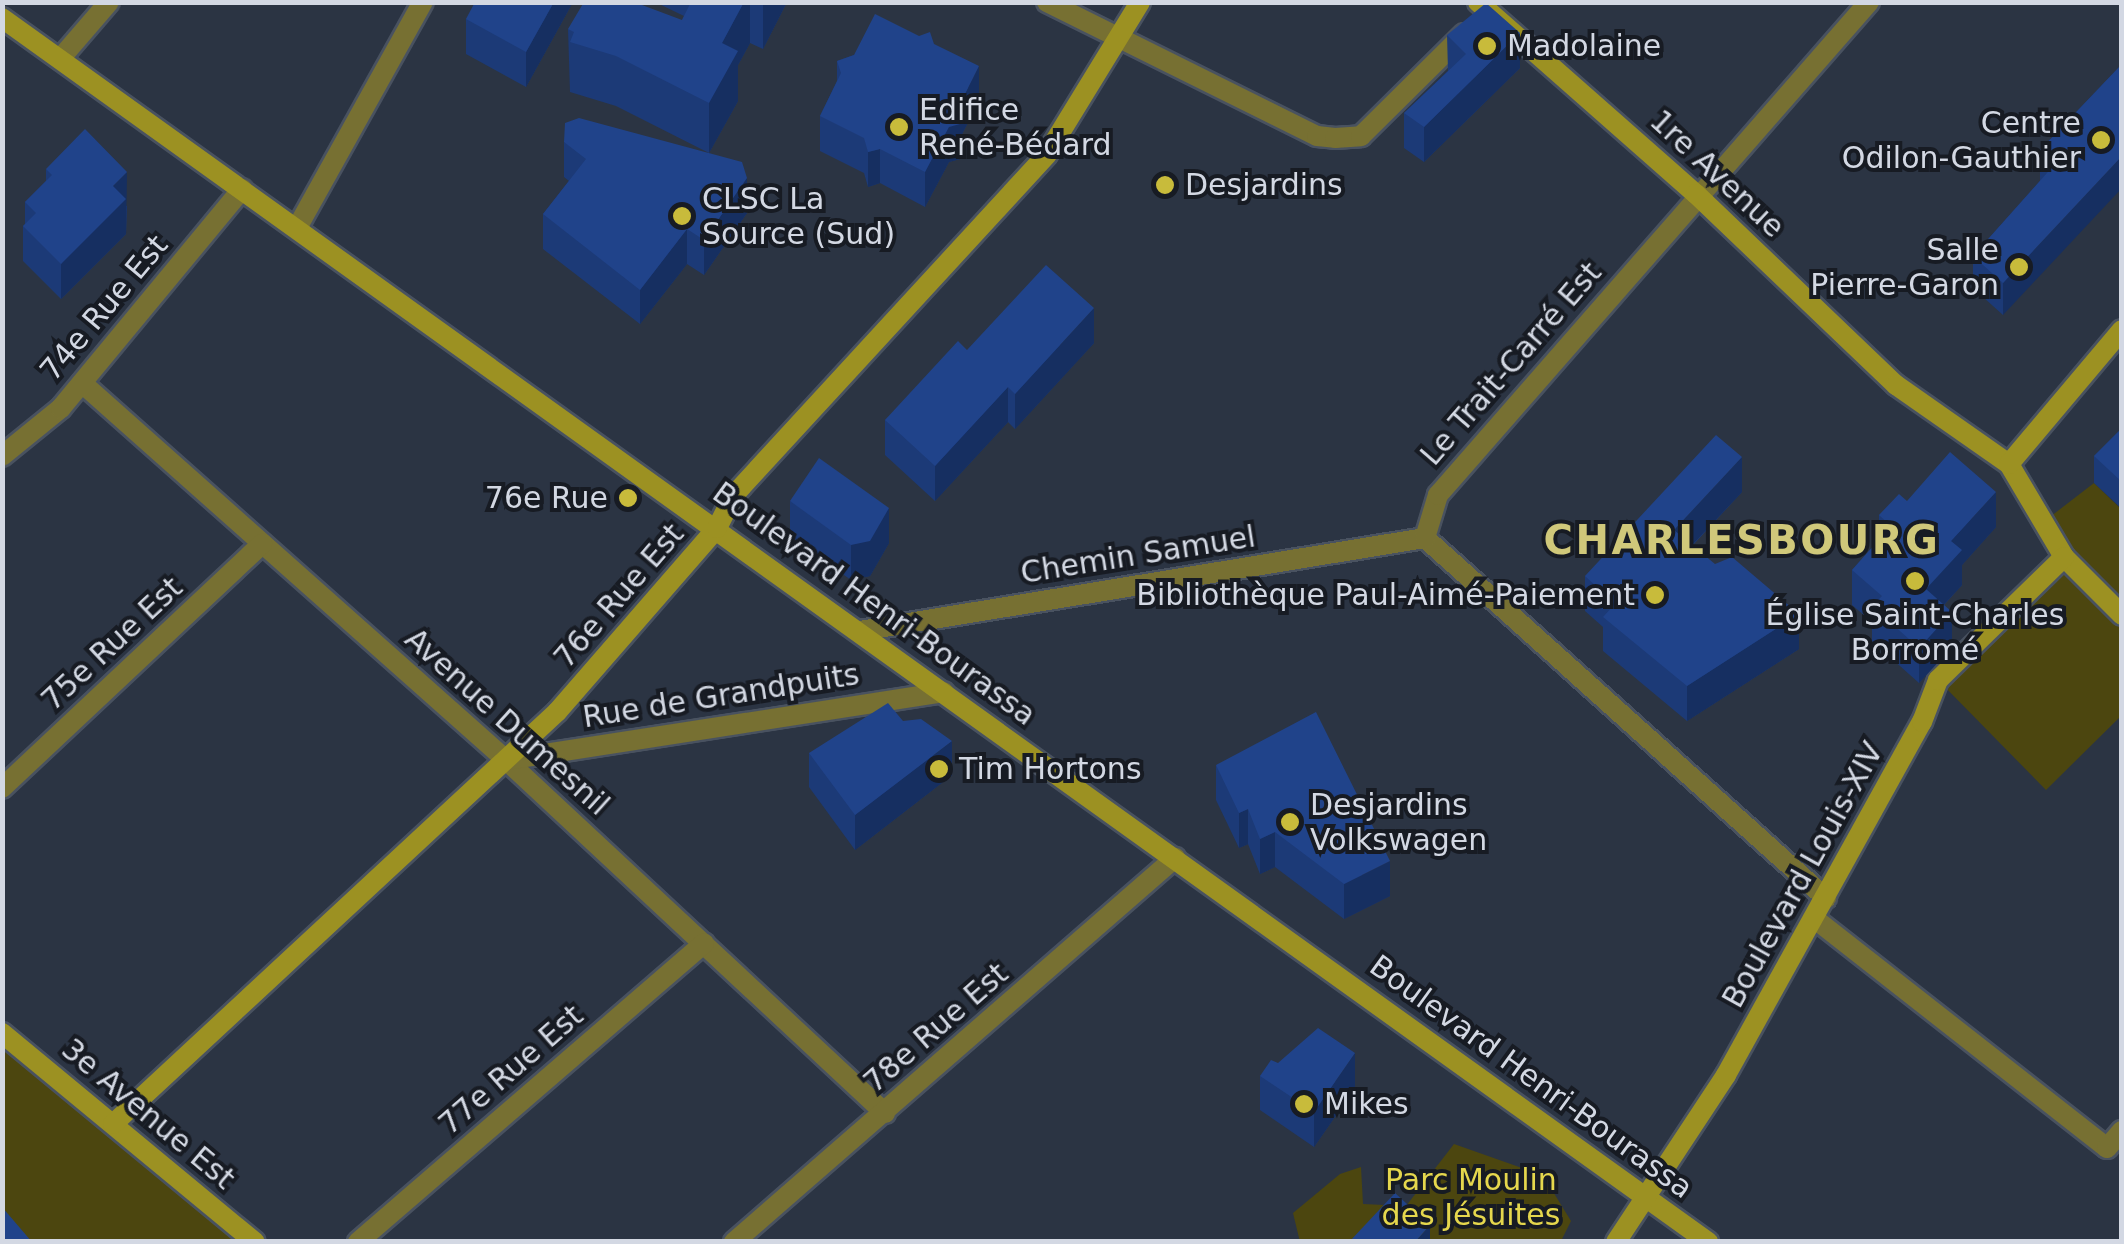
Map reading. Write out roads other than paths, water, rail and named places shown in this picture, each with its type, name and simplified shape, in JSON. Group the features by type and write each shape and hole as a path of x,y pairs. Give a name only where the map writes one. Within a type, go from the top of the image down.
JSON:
{"main road":[{"name":"76e Rue Est","path":"113,1124 558,712 718,528 733,496 1048,154 1140,2"},
{"name":"1re Avenue","path":"1482,7 1696,194 1896,385 2009,464"},
{"name":"Boulevard Henri-Bourassa","path":"2,18 718,528 1708,1242"},
{"path":"2122,330 2009,464 2064,557 2122,615"},
{"name":"Boulevard Louis-XIV","path":"1616,1242 1726,1075 1815,919 1938,680 2064,557"},
{"name":"3e Avenue Est","path":"2,1032 255,1242"}],"street":[{"path":"60,59 109,2"},
{"path":"297,228 423,2"},
{"path":"1047,2 1117,42 1317,136 1360,136 1482,7"},
{"name":"Le Trait-Carré Est","path":"1425,538 1438,495 1696,194 1869,2"},
{"name":"74e Rue Est","path":"2,456 82,384 242,189"},
{"name":"Avenue Dumesnil","path":"82,384 506,760 885,1113"},
{"path":"1425,538 1826,898"},
{"name":"Chemin Samuel","path":"860,631 1425,538"},
{"name":"75e Rue Est","path":"2,788 262,544"},
{"name":"Rue de Grandpuits","path":"506,760 944,692"},
{"name":"78e Rue Est","path":"734,1242 1175,858"},
{"path":"1815,919 2107,1148 2122,1131"},
{"name":"77e Rue Est","path":"358,1242 704,944"}],"place":[{"name":"Madolaine","path":"1487,46"},
{"name":"Edifice René-Bédard","path":"899,127"},
{"name":"Centre Odilon-Gauthier","path":"2101,140"},
{"name":"Desjardins","path":"1165,185"},
{"name":"CLSC La Source (Sud)","path":"682,216"},
{"name":"Salle Pierre-Garon","path":"2019,267"},
{"name":"76e Rue","path":"628,498"},
{"name":"Église Saint-Charles Borromé","path":"1915,581"},
{"name":"Bibliothèque Paul-Aimé-Paiement","path":"1655,595"},
{"name":"Tim Hortons","path":"939,769"},
{"name":"Desjardins Volkswagen","path":"1290,822"},
{"name":"Mikes","path":"1304,1104"}],"district":[{"name":"CHARLESBOURG","path":"1742,540"}],"park label":[{"name":"Parc Moulin des Jésuites","path":"1471,1197"}]}
